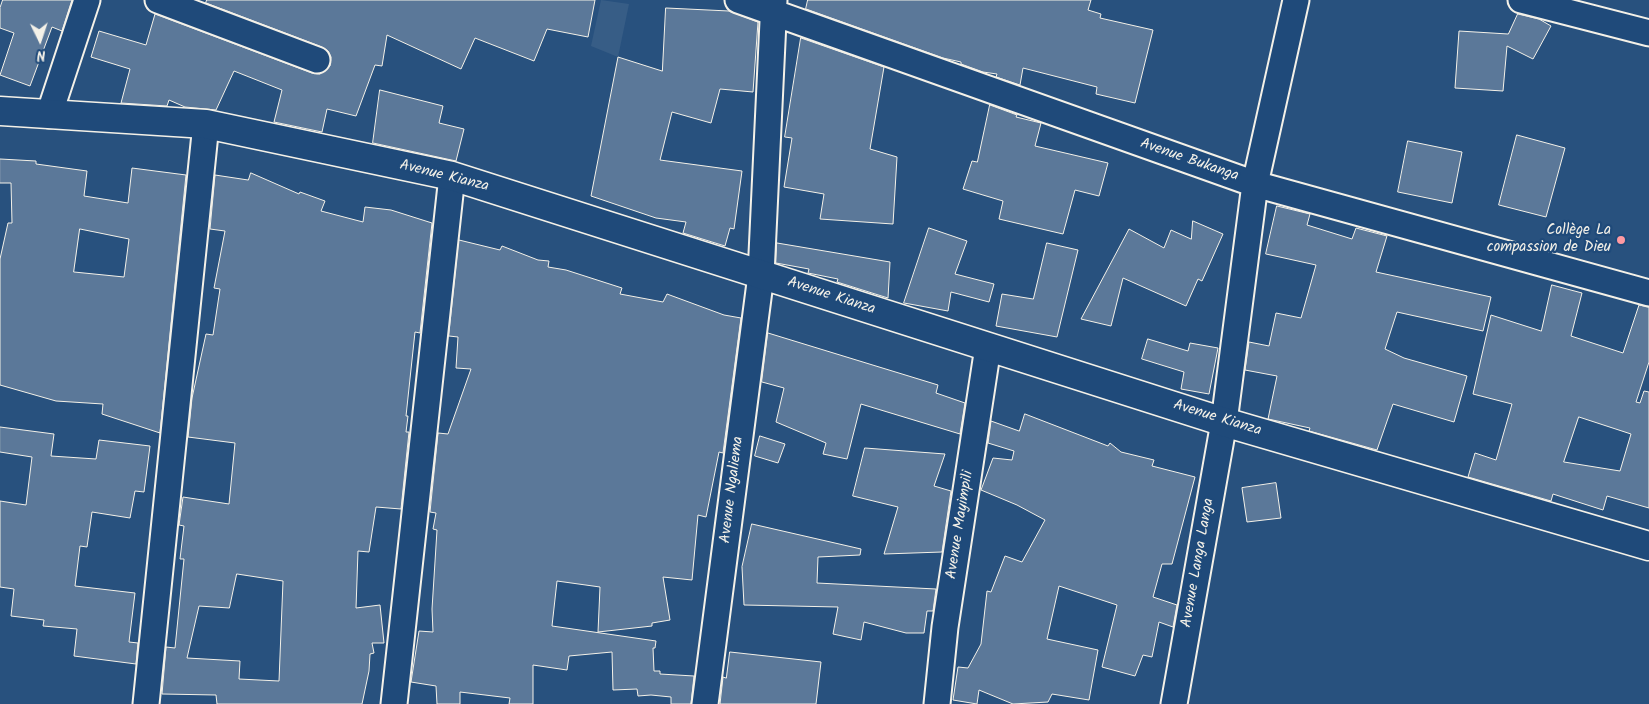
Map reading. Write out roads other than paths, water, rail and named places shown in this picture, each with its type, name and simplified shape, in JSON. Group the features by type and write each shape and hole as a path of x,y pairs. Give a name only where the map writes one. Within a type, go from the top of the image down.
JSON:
{"street":[{"path":"49,115 87,0"},
{"path":"158,0 317,60"},
{"name":"Avenue Bukanga","path":"738,0 773,6 1255,184 1649,293"},
{"name":"Avenue Langa Langa","path":"1174,704 1224,422 1255,184 1296,0"},
{"path":"1521,0 1649,33"},
{"name":"Avenue Ngaliema","path":"705,704 761,275 773,6"},
{"name":"Avenue Kianza","path":"0,111 206,124 452,176 1224,422 1649,546"},
{"path":"146,704 206,124"},
{"path":"394,704 452,176"},
{"name":"Avenue Mayimpili","path":"937,704 945,627 988,347"}],"place":[{"name":"Collège La compassion de Dieu","path":"1621,240"}]}
